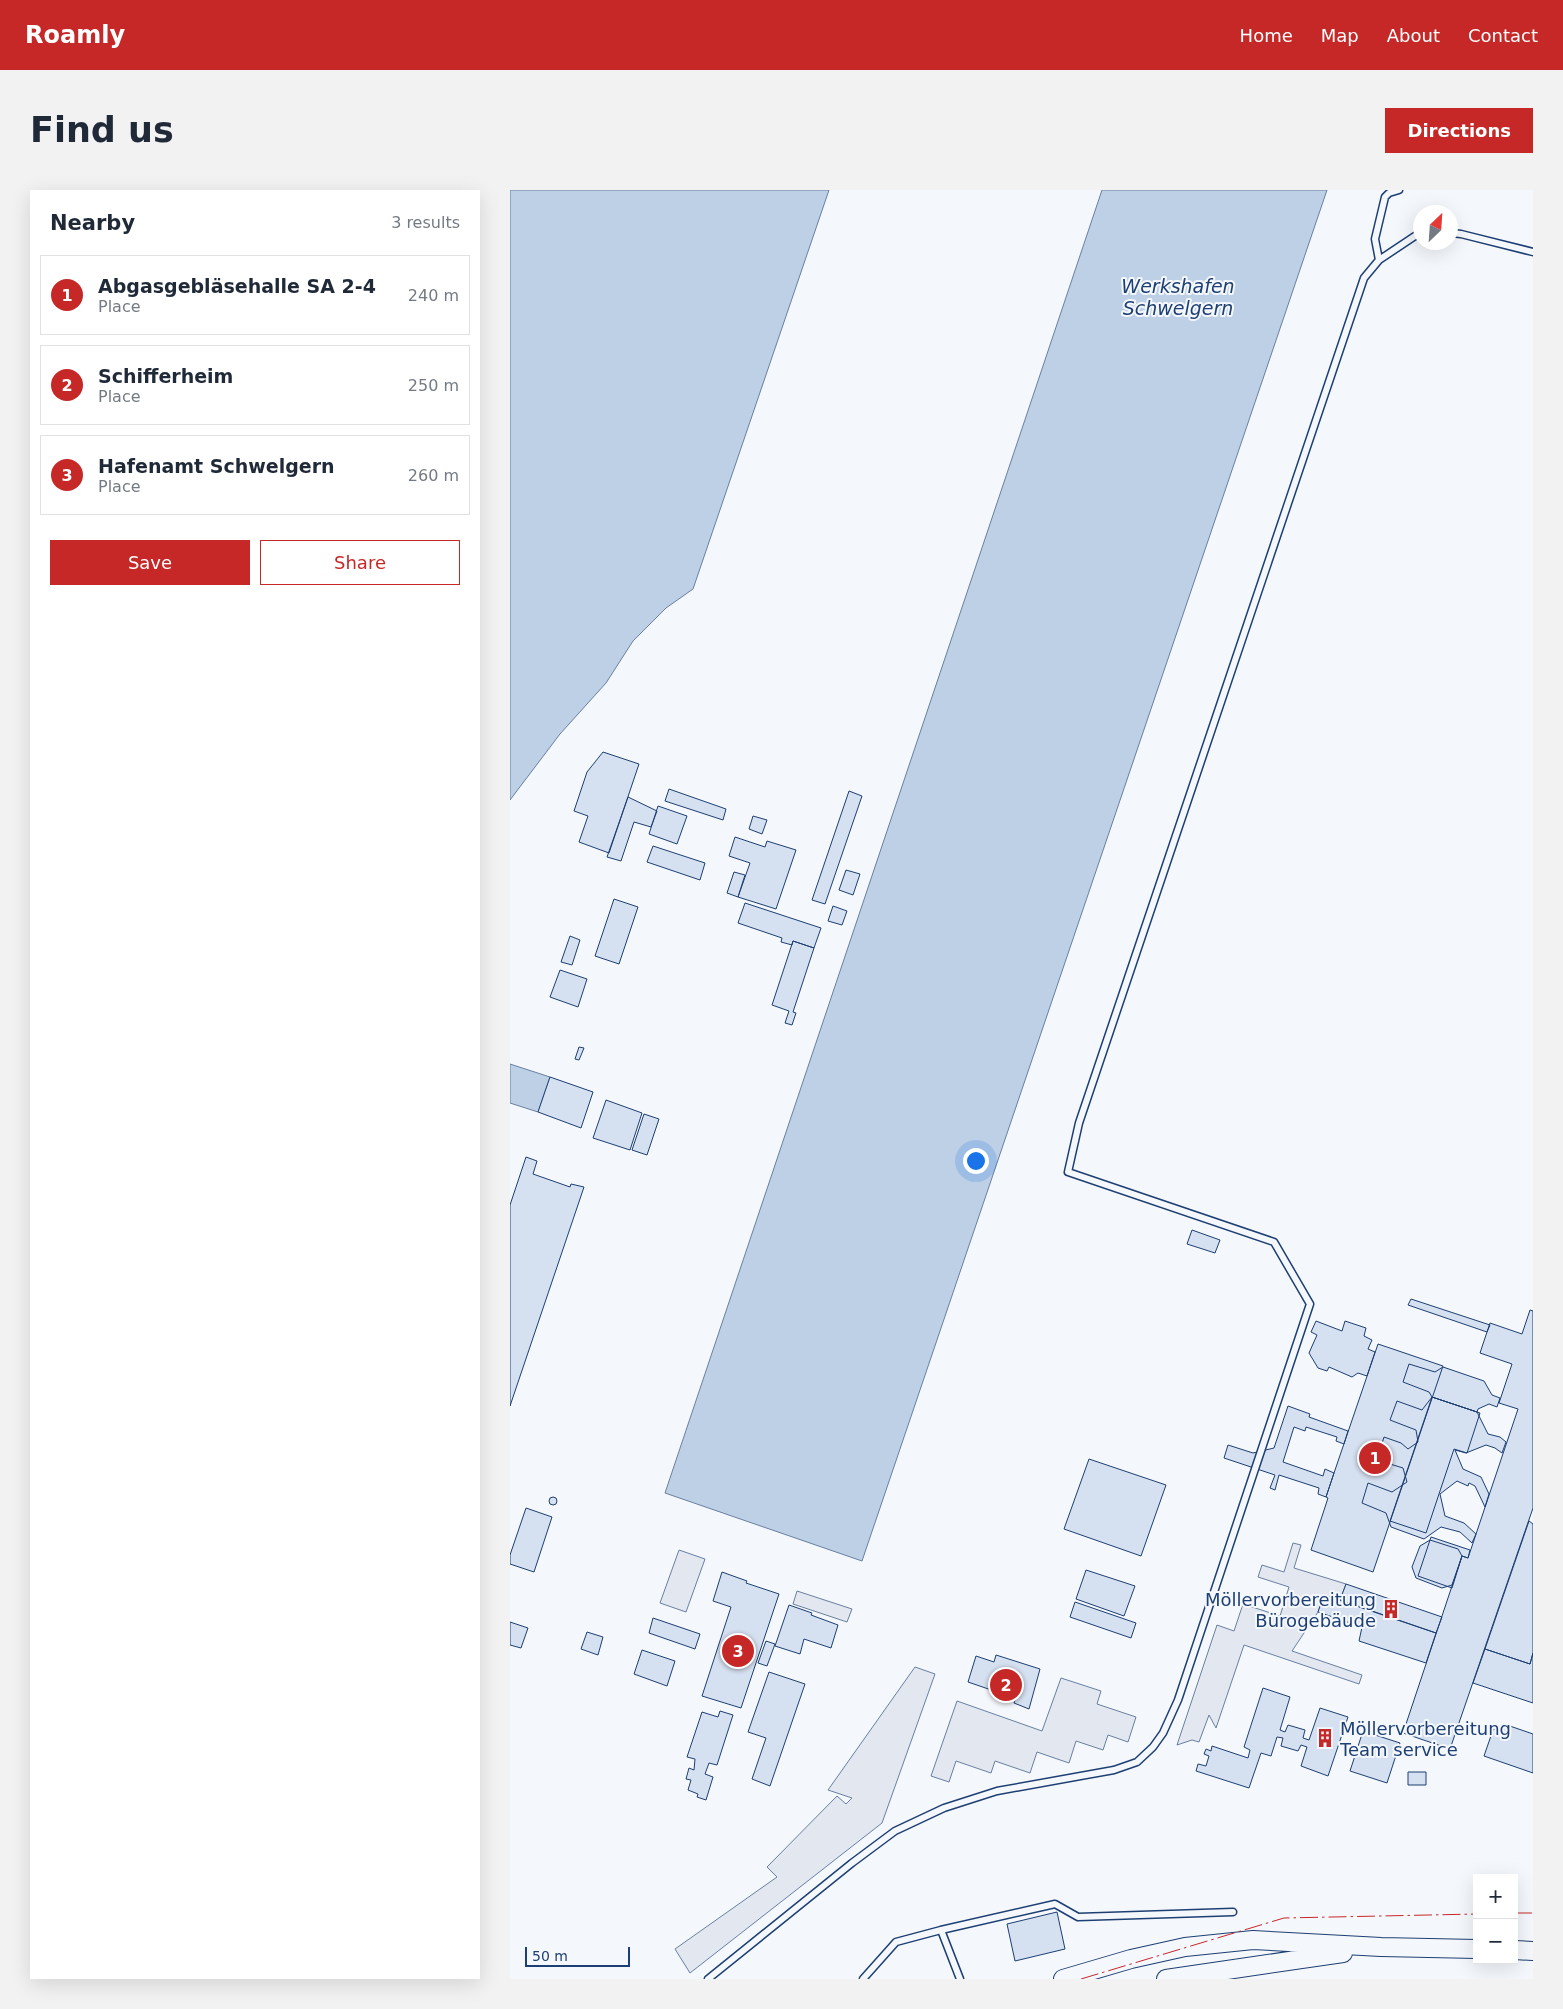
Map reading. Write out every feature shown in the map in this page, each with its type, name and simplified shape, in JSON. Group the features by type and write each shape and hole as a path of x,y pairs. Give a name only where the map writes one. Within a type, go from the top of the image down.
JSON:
{"street":[{"path":"1063,1979 1131,1959 1185,1947 1252,1940 1381,1947 1473,1949"},
{"path":"1166,1979 1381,1947"},
{"path":"1518,1950 1533,1950"}],"lane":[{"path":"1379,260 1375,239 1385,197 1389,193 1399,190"},
{"path":"1458,234 1533,252"},
{"path":"708,1979 852,1863 895,1831 944,1808 997,1791 1114,1770 1137,1762 1163,1733 1178,1700 1310,1304 1274,1242 1068,1172 1078,1122 1364,278 1379,260 1413,237"},
{"path":"863,1979 896,1942 1055,1904 1078,1917 1233,1912"},
{"path":"941,1930 960,1979"}],"shaded area":[{"path":"1293,1543 1301,1545 1294,1568 1346,1584 1340,1600 1324,1595 1318,1612 1292,1651 1362,1675 1359,1684 1244,1645 1216,1728 1209,1715 1199,1742 1192,1740 1177,1745 1217,1625 1234,1631 1243,1604 1280,1616 1289,1587 1258,1577 1262,1565 1284,1572"},
{"path":"679,1550 705,1559 686,1612 660,1603"},
{"path":"797,1591 852,1609 847,1622 793,1604"},
{"path":"915,1667 935,1674 882,1823 690,1973 675,1949 777,1877 767,1867 837,1796 846,1804 852,1798 828,1790"},
{"path":"1061,1678 1101,1691 1097,1704 1136,1717 1128,1742 1108,1735 1103,1750 1076,1741 1069,1763 1037,1752 1030,1773 995,1761 991,1773 956,1761 949,1782 931,1776 957,1701 1042,1731"}],"water":[{"path":"510,190 829,190 693,589 666,608 633,641 606,683 560,734 510,800"},
{"name":"Werkshafen Schwelgern","path":"1102,190 1327,190 862,1561 665,1493"},
{"path":"510,1064 550,1077 538,1112 510,1103"}],"building":[{"path":"603,752 639,764 609,853 579,842 588,816 574,811 587,772"},
{"path":"669,789 726,809 723,820 665,801"},
{"path":"849,791 862,796 825,904 812,900"},
{"path":"628,797 657,811 651,827 634,822 621,861 607,857"},
{"path":"658,806 687,816 677,844 649,834"},
{"path":"753,816 767,820 762,834 749,829"},
{"path":"735,837 765,847 767,841 796,850 776,909 738,897 750,863 729,856"},
{"path":"653,846 705,863 700,880 647,862"},
{"path":"846,870 860,874 853,895 839,890"},
{"path":"734,872 745,875 738,897 727,893"},
{"path":"614,899 638,907 619,964 595,956"},
{"path":"745,903 821,928 814,948 793,941 792,945 781,942 782,938 738,923"},
{"path":"833,906 847,911 842,925 828,921"},
{"path":"570,936 580,940 572,965 561,962"},
{"path":"793,941 814,948 793,1012 796,1013 792,1025 785,1023 789,1011 772,1005"},
{"path":"560,970 587,979 578,1007 550,997"},
{"path":"579,1047 584,1048 579,1060 575,1059"},
{"path":"550,1077 593,1092 581,1128 538,1112"},
{"path":"606,1100 642,1113 630,1150 593,1138"},
{"path":"644,1114 659,1119 647,1155 632,1150"},
{"path":"526,1157 537,1161 533,1174 570,1187 571,1184 584,1187 510,1406 510,1205"},
{"path":"1192,1230 1220,1240 1215,1253 1187,1244"},
{"path":"1411,1299 1490,1325 1487,1332 1408,1305"},
{"path":"1530,1310 1533,1311 1533,1508 1450,1749 1403,1733 1462,1556 1468,1558 1518,1409 1499,1403 1512,1364 1480,1353 1490,1323 1522,1334"},
{"path":"1316,1321 1342,1331 1345,1321 1366,1328 1364,1336 1372,1340 1368,1349 1375,1352 1367,1376 1358,1373 1352,1377 1329,1367 1327,1371 1318,1368 1309,1353 1317,1335 1311,1332"},
{"path":"1378,1344 1443,1366 1373,1572 1311,1550 1328,1498 1326,1497"},
{"path":"1409,1364 1435,1372 1443,1367 1484,1381 1492,1395 1500,1398 1497,1407 1489,1404 1478,1409 1477,1412 1432,1397 1429,1392 1403,1382"},
{"path":"1432,1397 1477,1412 1488,1434 1500,1437 1506,1442 1502,1453 1486,1445 1466,1453 1455,1450 1463,1469 1481,1477 1489,1494 1485,1507 1475,1486 1469,1483 1468,1486 1457,1481 1440,1494 1445,1516 1464,1523 1476,1534 1472,1543 1460,1532 1441,1527 1424,1539 1391,1527 1386,1513 1362,1503 1368,1483 1392,1492 1407,1482 1403,1468 1377,1460 1384,1437 1401,1443 1408,1449 1418,1442 1416,1430 1390,1420 1397,1401 1422,1410"},
{"path":"1432,1397 1480,1413 1467,1453 1454,1449 1426,1533 1390,1521"},
{"path":"1288,1406 1310,1414 1309,1417 1348,1431 1344,1444 1336,1441 1337,1437 1306,1427 1305,1431 1294,1427 1283,1462 1323,1476 1325,1469 1334,1473 1326,1497 1318,1494 1319,1488 1279,1475 1275,1490 1270,1488 1275,1475 1224,1458 1228,1445 1253,1453 1274,1448"},
{"path":"1089,1459 1166,1485 1141,1556 1064,1529"},
{"path":"553,1497 557,1501 553,1505 549,1501"},
{"path":"526,1508 552,1517 534,1572 510,1564 510,1555"},
{"path":"1529,1521 1533,1524 1533,1653 1530,1664 1485,1649"},
{"path":"1431,1537 1470,1550 1468,1558 1462,1556 1452,1588 1418,1576"},
{"path":"1430,1540 1458,1549 1462,1556 1452,1585 1442,1588 1416,1578 1412,1567 1420,1546"},
{"path":"1086,1570 1135,1586 1124,1616 1076,1599"},
{"path":"722,1572 747,1581 746,1583 779,1594 741,1708 702,1696 731,1607 713,1601"},
{"name":"Möllervorbereitung Bürogebäude","path":"1346,1584 1442,1617 1436,1633 1340,1600"},
{"path":"1324,1595 1436,1633 1426,1663 1359,1641 1362,1627 1318,1612"},
{"path":"1075,1602 1136,1623 1131,1638 1070,1617"},
{"path":"789,1605 838,1625 831,1648 804,1639 800,1654 775,1646"},
{"path":"653,1618 700,1634 695,1649 649,1633"},
{"path":"510,1622 528,1628 521,1648 510,1645"},
{"path":"587,1632 603,1637 598,1655 581,1649"},
{"path":"766,1641 775,1644 767,1666 758,1663"},
{"path":"1485,1649 1530,1664 1533,1653 1533,1703 1473,1683"},
{"path":"642,1650 675,1661 667,1686 634,1674"},
{"path":"996,1655 1040,1669 1029,1709 1014,1703 1015,1700 1002,1696 1003,1694 968,1682 976,1656 994,1662"},
{"path":"769,1672 805,1684 770,1786 752,1779 766,1738 748,1732"},
{"name":"Möllervorbereitung Team service","path":"1263,1688 1290,1697 1280,1730 1285,1732 1288,1725 1305,1730 1303,1738 1309,1740 1320,1708 1348,1717 1328,1776 1301,1766 1307,1747 1301,1745 1298,1751 1281,1746 1283,1738 1277,1737 1271,1756 1261,1753 1249,1788 1196,1771 1198,1764 1206,1766 1209,1756 1204,1754 1206,1749 1211,1751 1212,1746 1248,1758 1250,1750 1244,1747"},
{"path":"720,1711 733,1715 717,1765 709,1763 705,1774 713,1777 706,1800 697,1797 698,1794 688,1790 691,1780 686,1779 689,1768 694,1770 695,1759 687,1757 702,1712 718,1717"},
{"path":"1504,1724 1533,1734 1533,1773 1484,1756 1493,1730"},
{"path":"1363,1731 1400,1743 1387,1783 1350,1771"},
{"path":"1408,1772 1426,1772 1426,1785 1408,1785"},
{"path":"1057,1912 1065,1949 1015,1961 1007,1924"}],"power":[{"path":"1518,1913 1533,1913"},
{"path":"1081,1979 1284,1918 1473,1914"}],"place":[{"name":"Abgasgebläsehalle SA 2-4","path":"1375,1458"},
{"name":"Möllervorbereitung Bürogebäude","path":"1391,1609"},
{"name":"Hafenamt Schwelgern","path":"738,1651"},
{"name":"Schifferheim","path":"1006,1685"},
{"name":"Möllervorbereitung Team service","path":"1325,1738"}]}
